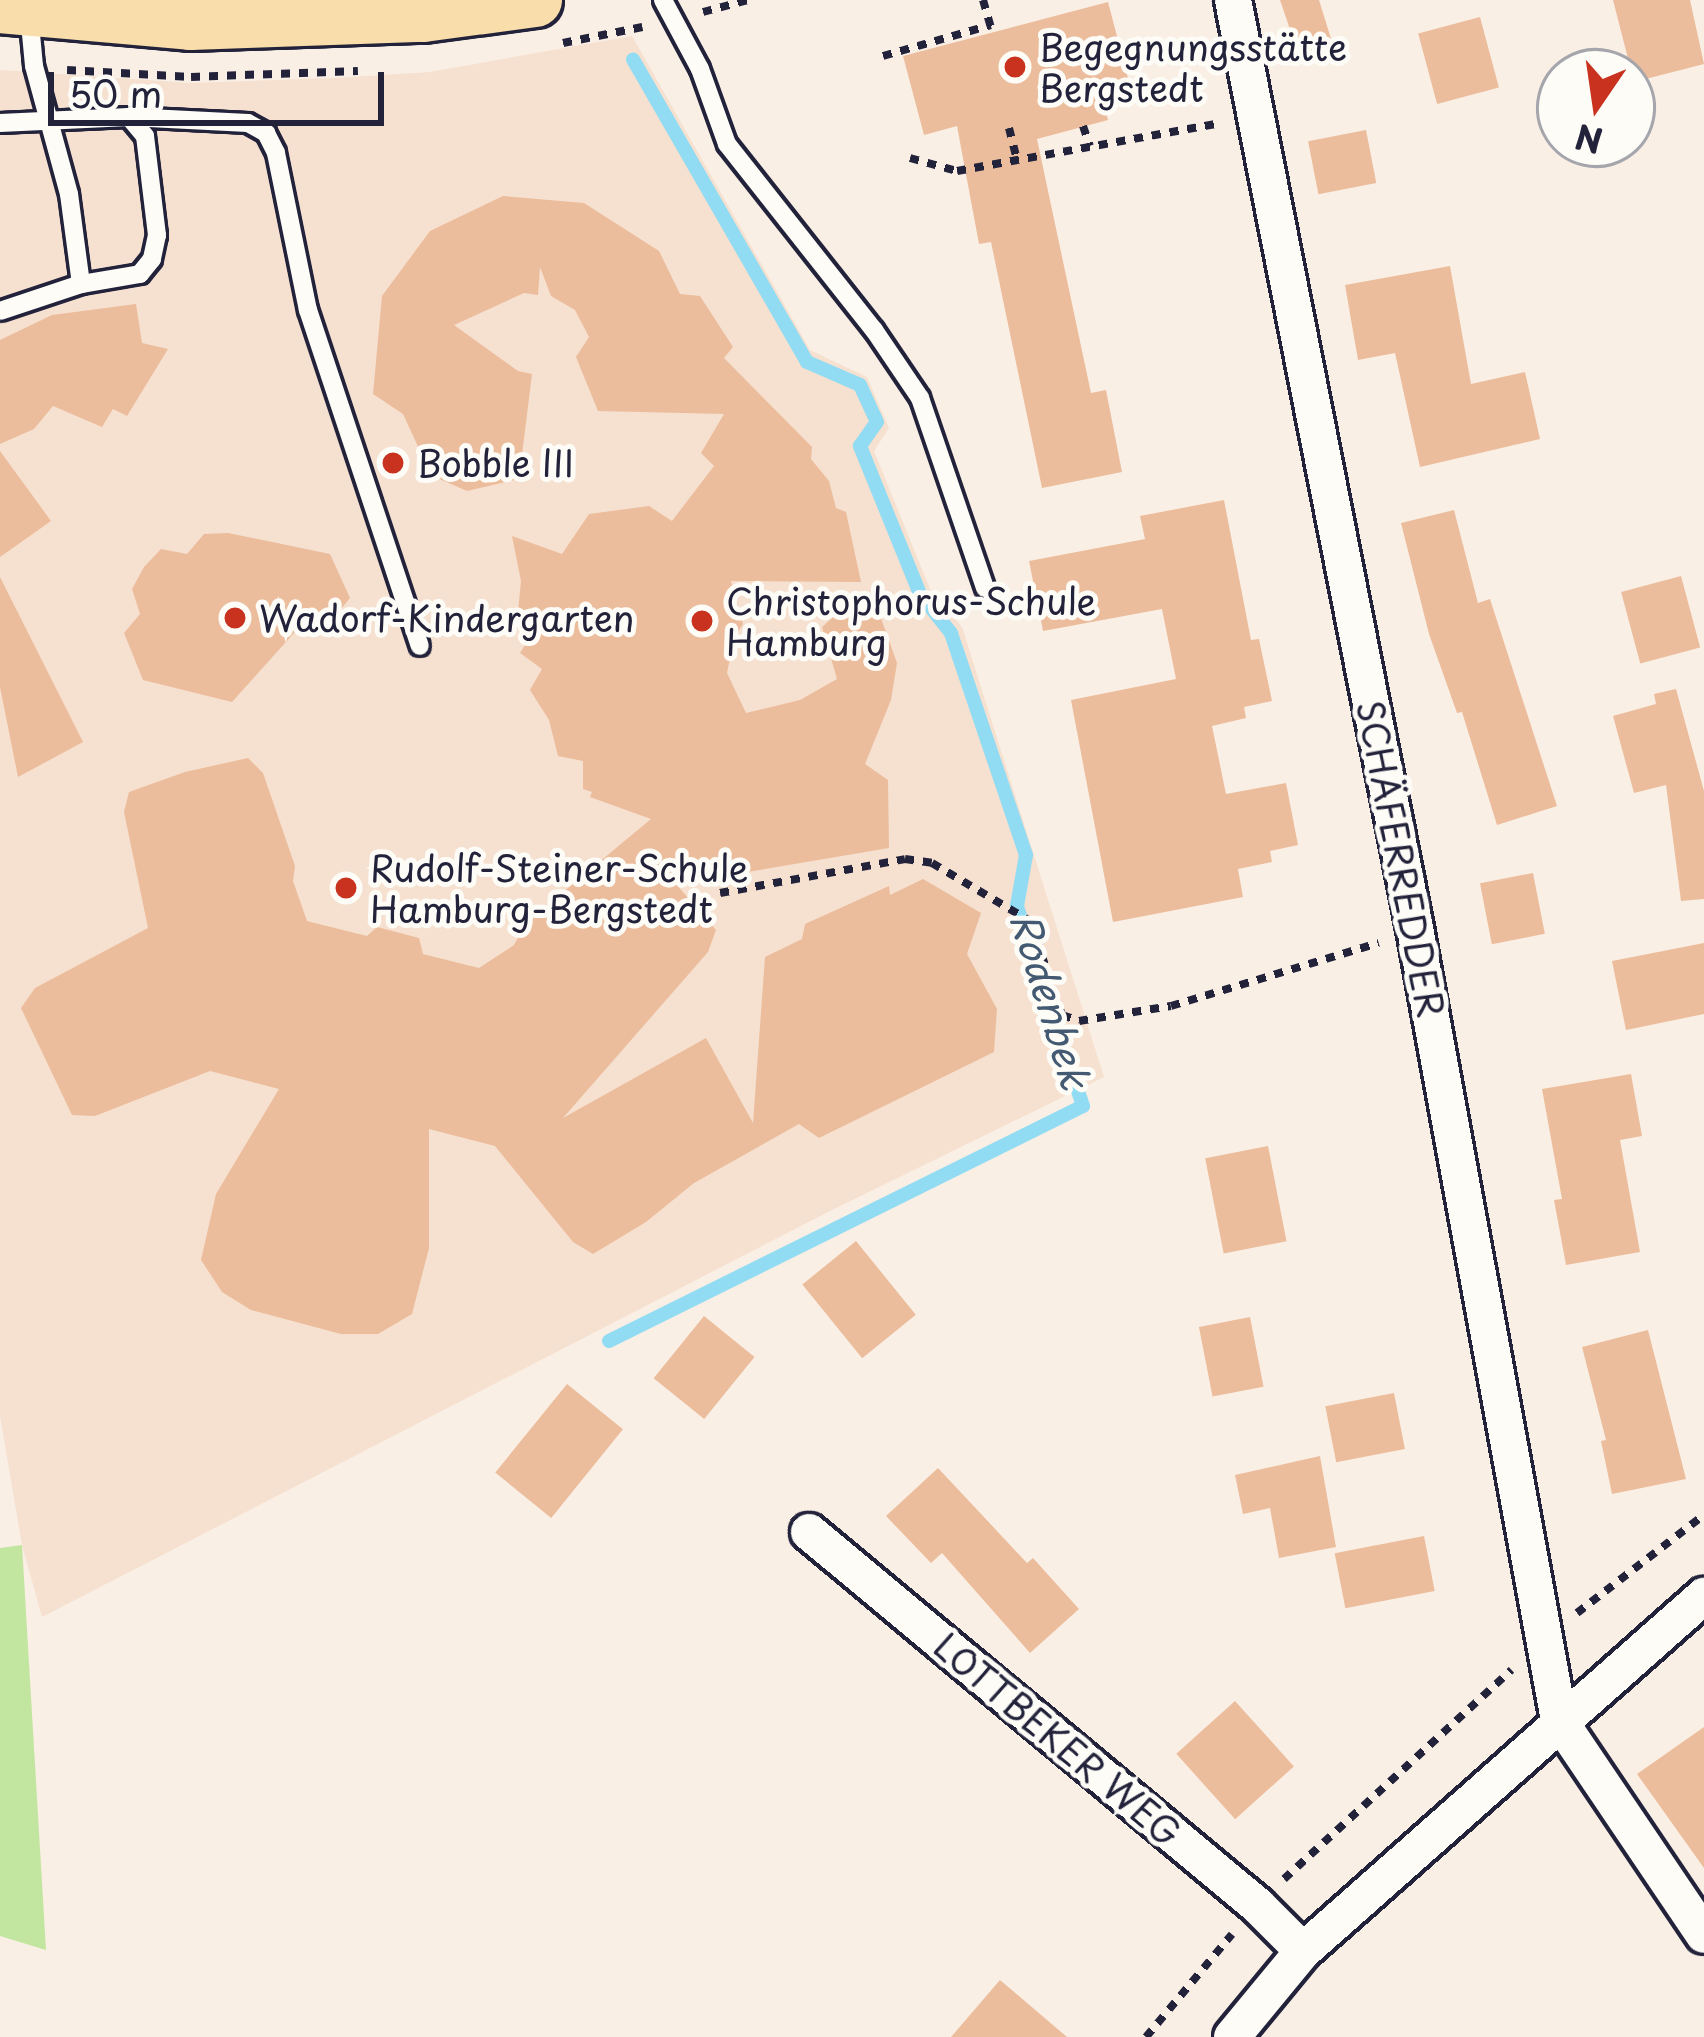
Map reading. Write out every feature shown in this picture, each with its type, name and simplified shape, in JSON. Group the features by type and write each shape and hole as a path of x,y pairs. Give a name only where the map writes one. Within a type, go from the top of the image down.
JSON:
{"main road":[{"path":"15,8 289,20 423,15 535,0"}],"street":[{"name":"SCHÄFERREDDER","path":"1233,0 1416,934 1559,1720"},
{"name":"LOTTBEKER WEG","path":"809,1532 1257,1905 1303,1951"},
{"path":"1232,2037 1303,1951 1704,1596"},
{"path":"1559,1720 1704,1935"}],"lane":[{"path":"663,0 700,68 728,144 874,330 920,398 986,588"},
{"path":"15,8 69,194 81,284"},
{"path":"0,311 81,284 140,274 152,259 157,235 151,172 145,136 129,117"},
{"path":"0,123 129,117 248,123 266,133 276,153 308,310 420,646"}],"path":[{"path":"883,56 992,28 983,0"},
{"path":"910,158 957,172 1258,116"},
{"path":"1083,126 1090,146"},
{"path":"1009,128 1017,159"},
{"path":"720,893 919,860 1030,921 1062,1015 1079,1021 1171,1006 1416,934"},
{"path":"1146,2037 1257,1905 1544,1640 1704,1515"}],"shaded area":[{"name":"Rudolf-Steiner-Schule Hamburg-Bergstedt","path":"632,36 810,350 867,377 889,428 874,451 930,589 962,627 1104,1077 828,1212 42,1617 22,1545 0,1416 0,70 191,83 336,78 430,72"}],"green space":[{"path":"22,1545 46,1950 0,1936 0,1548"}],"building":[{"path":"1280,0 1319,0 1333,45 1299,56"},
{"path":"1613,0 1690,0 1704,64 1656,76 1656,48 1625,48"},
{"path":"1108,2 1128,78 1099,86 1108,120 1037,139 1091,393 1106,390 1122,472 1042,488 991,242 979,244 957,126 924,135 903,56"},
{"path":"1480,17 1499,88 1437,104 1418,34"},
{"path":"1366,130 1376,183 1318,194 1308,141"},
{"path":"503,196 584,203 659,251 680,294 700,296 733,347 724,358 812,447 811,459 829,481 836,508 846,512 861,582 731,581 743,624 734,638 727,673 746,713 800,700 837,679 822,627 863,590 867,608 878,610 897,663 891,700 865,764 888,780 889,848 676,884 716,930 708,952 563,1118 706,1038 753,1123 765,957 802,939 805,924 889,886 890,895 923,879 981,913 967,954 997,1009 994,1052 819,1138 799,1124 694,1183 646,1222 593,1254 573,1242 495,1146 429,1129 429,1248 412,1314 378,1334 341,1334 251,1310 222,1292 201,1260 216,1194 279,1089 210,1071 95,1116 72,1115 21,1008 35,988 148,928 124,812 129,792 185,772 248,758 263,773 295,866 293,881 307,921 367,936 377,927 419,938 423,954 479,968 514,945 527,922 651,819 590,797 592,792 583,789 583,761 558,756 549,720 530,690 542,669 520,653 534,631 517,621 521,581 512,536 562,554 589,514 649,506 672,521 714,466 701,453 724,414 598,411 576,357 589,337 575,310 551,296 540,267 538,295 524,293 454,325 518,371 532,374 519,479 467,491 419,470 421,453 403,414 373,394 382,296 430,231"},
{"path":"1450,266 1471,384 1525,372 1540,439 1420,467 1395,353 1358,360 1345,285"},
{"path":"136,304 142,343 168,349 127,416 113,409 102,427 53,406 34,429 0,444 0,340 52,315"},
{"path":"0,451 51,521 0,557"},
{"path":"1224,500 1251,640 1259,639 1272,701 1244,707 1246,718 1212,726 1226,794 1286,783 1298,845 1270,851 1272,862 1238,869 1243,897 1113,922 1071,700 1176,679 1162,609 1043,631 1029,561 1145,539 1140,516"},
{"path":"1454,510 1478,603 1490,599 1557,806 1497,825 1462,712 1457,713 1429,634 1401,523"},
{"name":"Wadorf-Kindergarten","path":"228,533 330,554 350,598 328,625 303,623 232,702 143,680 124,633 140,614 132,589 144,567 161,549 187,554 204,534"},
{"path":"1681,576 1700,647 1640,664 1621,592"},
{"path":"0,577 83,742 18,777 0,687"},
{"path":"1676,689 1704,791 1704,899 1681,901 1666,785 1634,793 1613,716 1656,704 1654,694"},
{"path":"1533,873 1545,934 1492,944 1480,883"},
{"path":"1704,943 1704,1014 1626,1030 1612,961"},
{"path":"1631,1074 1642,1136 1620,1140 1640,1252 1566,1265 1554,1200 1562,1199 1542,1089"},
{"path":"1268,1146 1287,1241 1224,1253 1205,1158"},
{"path":"856,1241 916,1315 862,1358 802,1284"},
{"path":"704,1316 755,1357 704,1419 654,1378"},
{"path":"1250,1317 1264,1387 1213,1397 1199,1327"},
{"path":"1648,1330 1686,1479 1612,1494 1601,1441 1606,1440 1582,1347"},
{"path":"567,1384 623,1429 551,1518 495,1473"},
{"path":"1394,1393 1405,1449 1336,1462 1325,1406"},
{"path":"1320,1456 1336,1547 1279,1558 1270,1508 1243,1514 1235,1475"},
{"path":"938,1468 1027,1563 1033,1558 1079,1609 1030,1653 942,1553 931,1563 886,1516"},
{"path":"1424,1536 1435,1591 1345,1608 1335,1553"},
{"path":"1235,1701 1294,1766 1235,1819 1176,1754"},
{"path":"1704,1727 1704,1868 1637,1774"},
{"path":"1000,1980 1067,2037 951,2037"}],"waterway":[{"name":"Rodenbek","path":"609,1341 1083,1106 1017,906 1026,855 951,633 920,594 860,446 877,422 860,385 807,362 633,59"}],"place":[{"name":"Begegnungsstätte Bergstedt","path":"1015,67"},
{"name":"Bobble III","path":"393,463"},
{"name":"Wadorf-Kindergarten","path":"235,618"},
{"name":"Christophorus-Schule Hamburg","path":"702,621"},
{"name":"Rudolf-Steiner-Schule Hamburg-Bergstedt","path":"346,888"}]}
